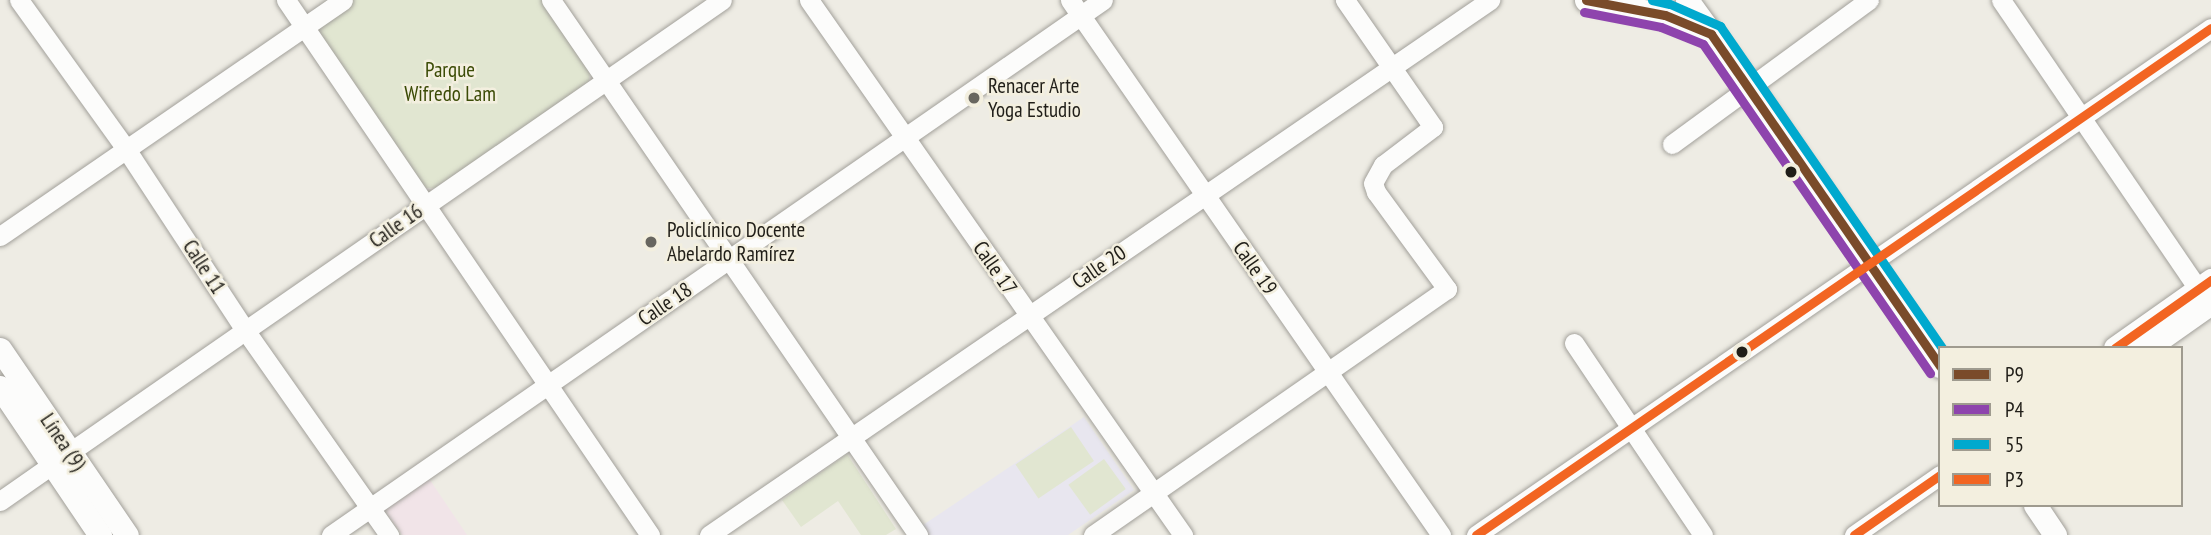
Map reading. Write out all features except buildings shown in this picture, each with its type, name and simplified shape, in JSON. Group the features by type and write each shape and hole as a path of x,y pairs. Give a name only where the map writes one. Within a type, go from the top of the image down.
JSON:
{"main road":[{"path":"1586,0 1665,15 1711,34"},
{"path":"1687,0 1938,363"},
{"path":"2155,343 2208,297"},
{"path":"2119,346 2208,297"},
{"name":"Línea (9)","path":"0,349 61,458 100,535"},
{"name":"Línea (9)","path":"0,387 127,535"},
{"path":"2036,507 2055,535"}],"street":[{"name":"Calle 11","path":"19,0 126,149 245,330 389,535"},
{"path":"285,0 650,535"},
{"path":"0,236 343,0"},
{"path":"551,0 918,535"},
{"name":"Calle 16","path":"0,501 722,0"},
{"name":"Calle 17","path":"809,0 1183,535"},
{"name":"Calle 18","path":"331,535 546,383 730,260 904,138 1075,8 1103,0"},
{"path":"1093,535 1447,289 1376,192 1373,183 1383,165 1433,128 1345,0"},
{"name":"Calle 20","path":"709,535 1490,0"},
{"path":"1672,144 1869,0"},
{"path":"2001,0 2208,297"},
{"name":"Calle 19","path":"1075,8 1441,535"},
{"path":"1476,535 1630,426 2211,28"},
{"path":"1574,343 1703,535"},
{"path":"1854,535 1938,476"}],"shaded area":[{"path":"1084,417 1134,490 1068,535 929,535 923,525"},
{"path":"428,477 467,535 402,535 383,508"}],"green space":[{"name":"Parque Wifredo Lam","path":"351,0 545,0 590,71 589,81 585,88 438,188 420,188 318,34 320,22"},
{"path":"1071,427 1094,461 1038,498 1015,464"},
{"path":"847,454 896,529 886,535 861,535 838,501 801,527 782,500"},
{"path":"1104,459 1126,489 1090,515 1068,485"}],"transit line":[{"name":"P9","path":"1586,0 1665,15 1711,34 1938,363"},
{"name":"55","path":"1652,0 1670,4 1720,26 1941,346"},
{"name":"P4","path":"1584,12 1661,27 1703,44 1930,373"},
{"name":"P3","path":"1476,535 2211,28"},
{"name":"P3","path":"2118,346 2211,280"},
{"name":"P3","path":"1854,535 1938,476"}],"place":[{"name":"Renacer Arte Yoga Estudio","path":"974,98"},
{"name":"Policlínico Docente Abelardo Ramírez","path":"651,242"}]}
